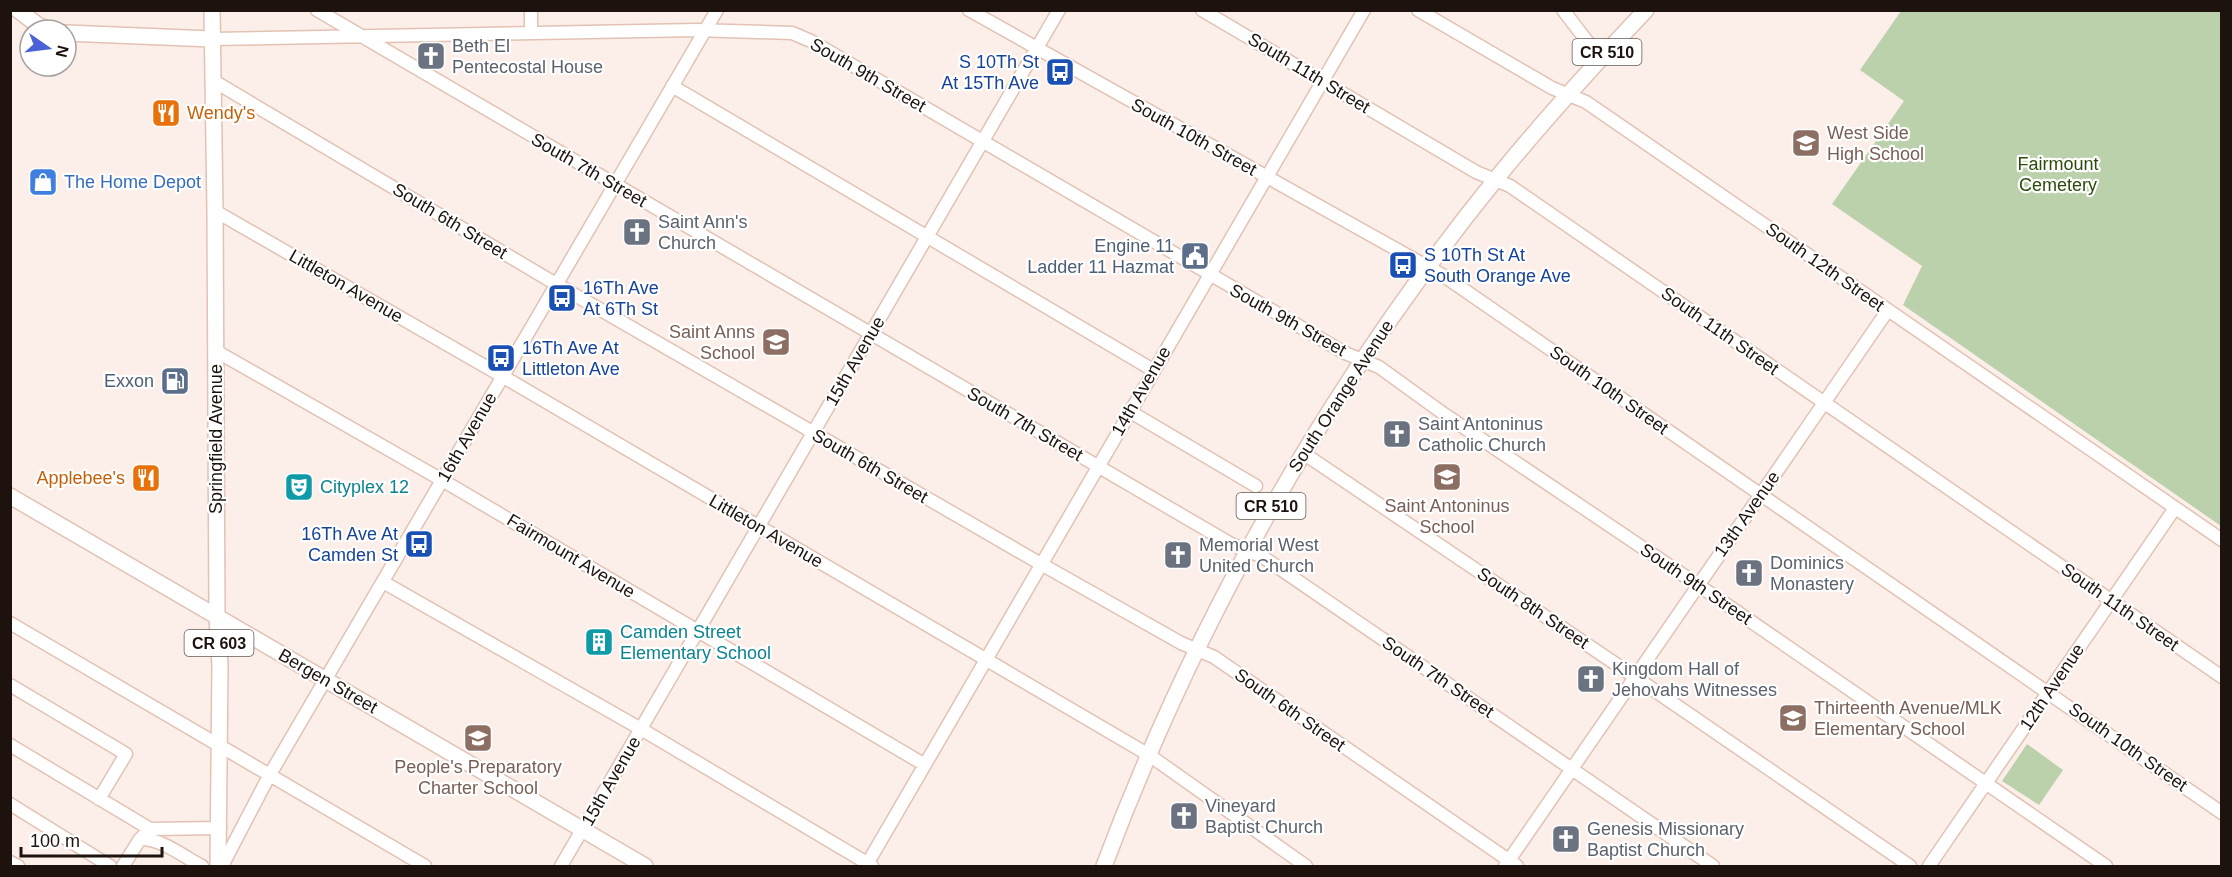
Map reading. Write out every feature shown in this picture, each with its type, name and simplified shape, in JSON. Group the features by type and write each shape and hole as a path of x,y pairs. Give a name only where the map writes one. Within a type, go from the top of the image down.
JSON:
{"main road":[{"name":"Springfield Avenue","path":"212,10 217,616 220,665 220,867"},
{"name":"South Orange Avenue","path":"1104,867 1149,755 1198,649 1247,550 1303,453 1363,360 1428,267 1496,179 1600,58 1646,10"},
{"path":"78,33 212,39"},
{"name":"Bergen Street","path":"13,502 217,616 645,867"}],"street":[{"name":"South 7th Street","path":"317,10 1231,544 1263,557 1713,867"},
{"path":"531,10 531,33"},
{"name":"16th Avenue","path":"220,867 269,776 717,10"},
{"name":"South 10th Street","path":"969,10 1444,276 2222,813"},
{"name":"15th Avenue","path":"561,867 1059,10"},
{"name":"South 11th Street","path":"1202,10 1476,172 1510,186 2222,677"},
{"name":"14th Avenue","path":"868,866 1097,466 1364,10"},
{"name":"South 12th Street","path":"1418,10 1552,88 1581,99 2222,540"},
{"path":"1563,10 1600,58"},
{"name":"South 9th Street","path":"212,39 705,31 792,33 811,41 1209,275 1345,353 1379,368 2106,867"},
{"name":"South 6th Street","path":"212,80 813,433 1181,644 1214,657 1510,864"},
{"path":"672,86 1154,370"},
{"name":"Littleton Avenue","path":"215,211 502,376 1149,755 1306,867"},
{"name":"13th Avenue","path":"1510,864 1572,769 1888,310"},
{"name":"Fairmount Avenue","path":"216,351 442,480 925,765"},
{"path":"1129,411 1256,486"},
{"name":"South 8th Street","path":"1303,453 1635,677 1910,867"},
{"name":"12th Avenue","path":"1929,867 2175,508"},
{"path":"383,582 641,729 868,866"},
{"path":"10,623 425,867"},
{"path":"10,685 126,754 99,799"},
{"path":"10,745 150,829 220,828"},
{"path":"10,804 110,867"},
{"path":"123,867 140,839 150,829"},
{"path":"140,839 152,840 161,844 202,867"},
{"path":"10,862 18,867"}],"green space":[{"name":"Fairmount Cemetery","path":"1901,11 2221,11 2221,526 1903,305 1922,266 1832,204 1904,101 1860,70"},
{"path":"2027,744 2063,770 2039,805 2002,781"}],"place":[{"name":"Beth El Pentecostal House","path":"431,56"},
{"name":"S 10Th St At 15Th Ave","path":"1060,72"},
{"name":"Wendy's","path":"166,113"},
{"name":"West Side High School","path":"1806,143"},
{"name":"The Home Depot","path":"43,182"},
{"name":"Saint Ann's Church","path":"637,232"},
{"name":"Engine 11 Ladder 11 Hazmat","path":"1195,256"},
{"name":"S 10Th St At South Orange Ave","path":"1403,265"},
{"name":"16Th Ave At 6Th St","path":"562,298"},
{"name":"Saint Anns School","path":"776,342"},
{"name":"16Th Ave At Littleton Ave","path":"501,358"},
{"name":"Exxon","path":"175,381"},
{"name":"Saint Antoninus Catholic Church","path":"1397,434"},
{"name":"Saint Antoninus School","path":"1447,477"},
{"name":"Applebee's","path":"146,478"},
{"name":"Cityplex 12","path":"299,487"},
{"name":"16Th Ave At Camden St","path":"419,544"},
{"name":"Memorial West United Church","path":"1178,555"},
{"name":"Dominics Monastery","path":"1749,573"},
{"name":"Camden Street Elementary School","path":"599,642"},
{"name":"Kingdom Hall of Jehovahs Witnesses","path":"1591,679"},
{"name":"Thirteenth Avenue/MLK Elementary School","path":"1793,718"},
{"name":"People's Preparatory Charter School","path":"478,738"},
{"name":"Vineyard Baptist Church","path":"1184,816"},
{"name":"Genesis Missionary Baptist Church","path":"1566,839"}]}
